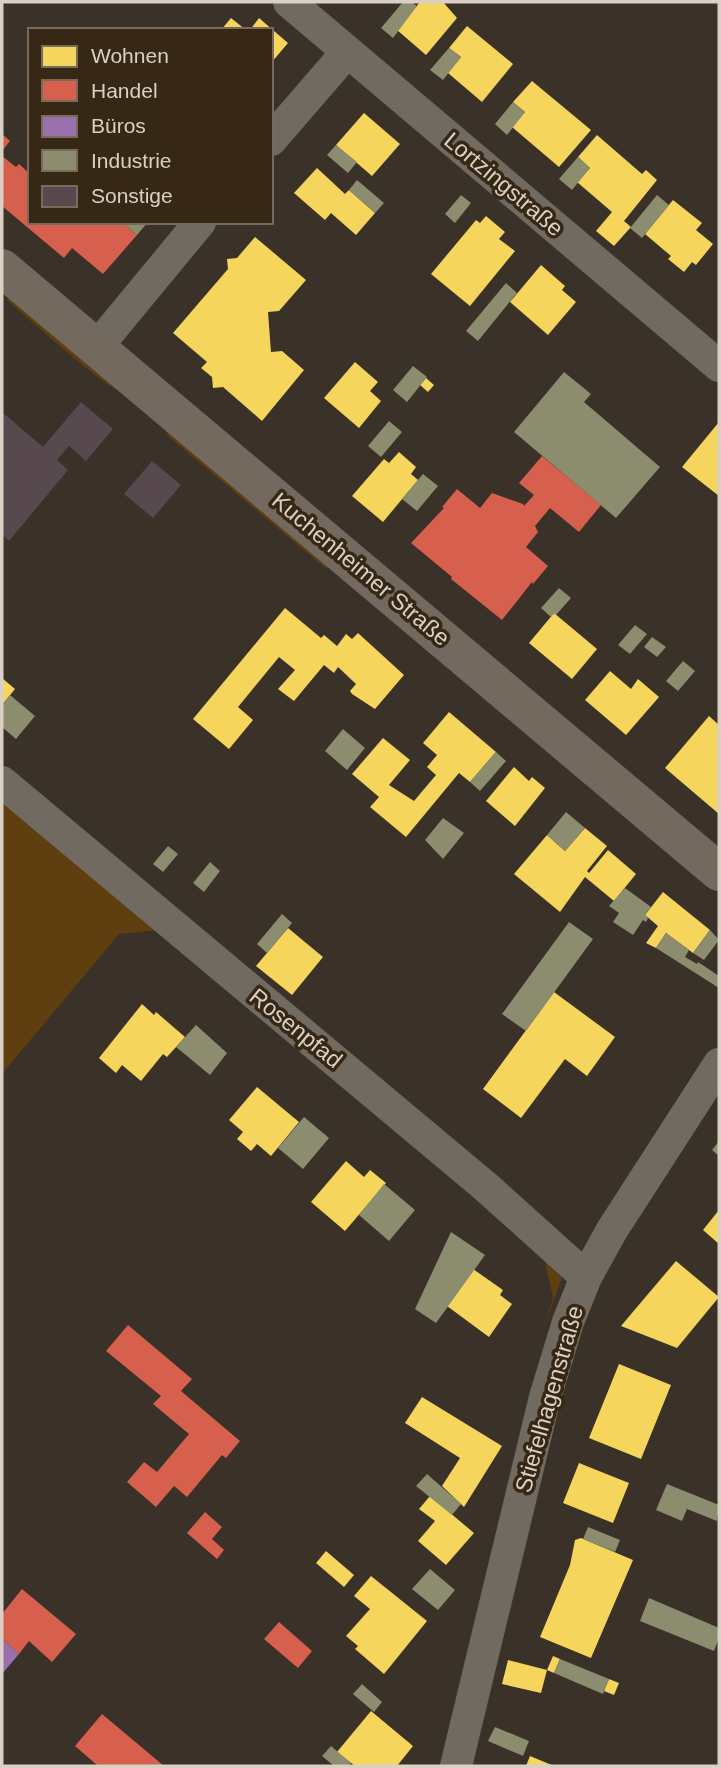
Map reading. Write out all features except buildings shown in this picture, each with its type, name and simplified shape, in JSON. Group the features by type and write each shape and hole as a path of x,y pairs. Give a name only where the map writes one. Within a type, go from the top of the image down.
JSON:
{"main road":[{"name":"Kuchenheimer Straße","path":"2,268 719,872"}],"street":[{"name":"Lortzingstraße","path":"289,2 719,366"},
{"path":"273,138 347,52"},
{"path":"96,348 198,224"},
{"name":"Rosenpfad","path":"2,782 486,1187 586,1277"},
{"name":"Stiefelhagenstraße","path":"456,1766 545,1397 568,1322 586,1277 612,1230 719,1065"}],"shaded area":[{"path":"12,295 124,393 85,367 7,300"},
{"path":"166,429 332,566 326,568 317,561 168,436"},
{"path":"2,792 159,930 119,934 2,1074"},
{"path":"545,1262 562,1278 541,1334 553,1298"}]}
